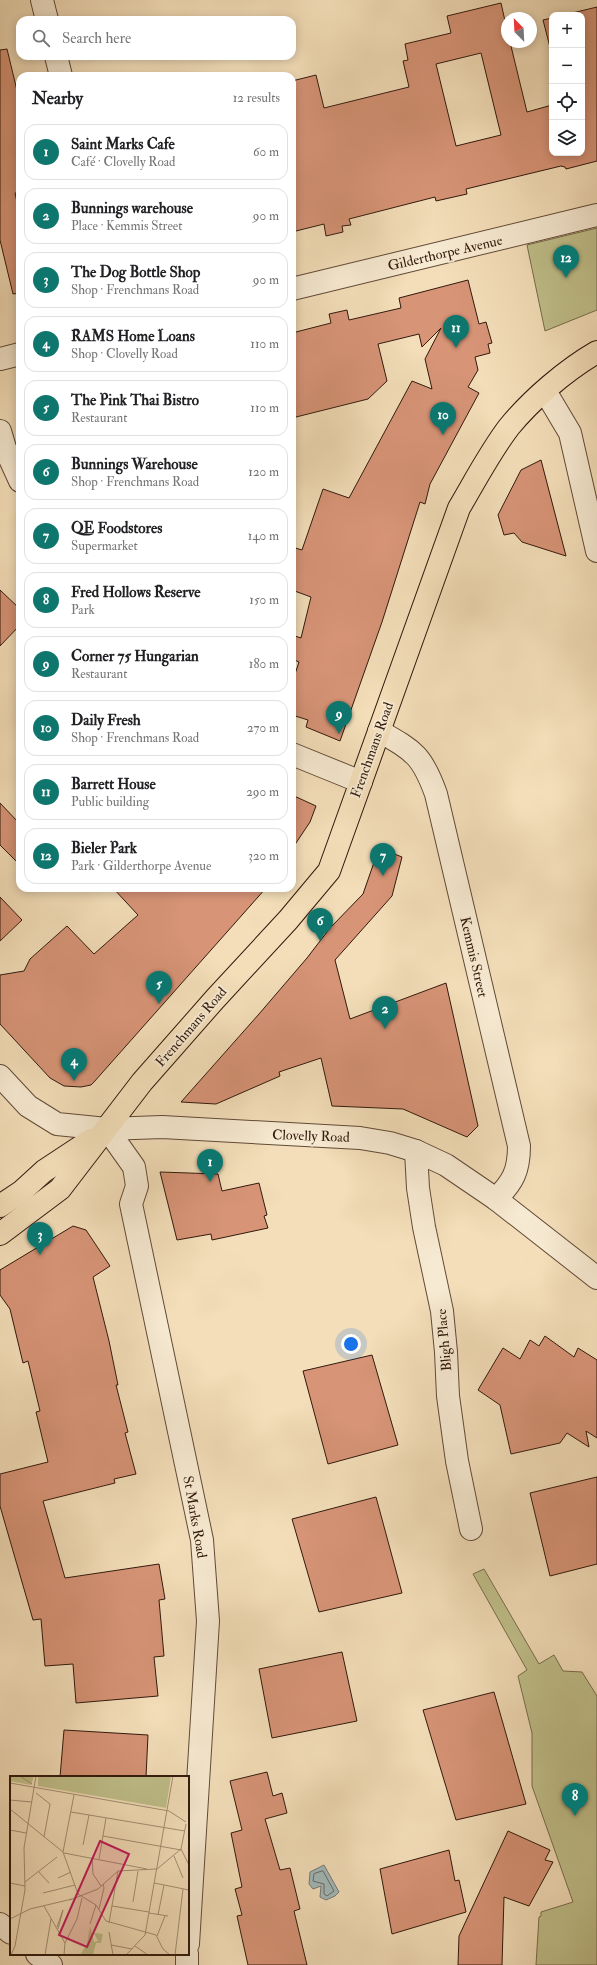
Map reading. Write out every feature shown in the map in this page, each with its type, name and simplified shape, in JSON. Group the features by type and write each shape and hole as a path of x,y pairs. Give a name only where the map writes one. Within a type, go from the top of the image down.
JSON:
{"main road":[{"name":"Frenchmans Road","path":"0,1234 60,1189 142,1082 215,999 288,920 329,871 459,508 488,458 510,427 545,391 581,361 597,352"},
{"name":"Frenchmans Road","path":"0,1206 44,1171 107,1129"}],"street":[{"path":"42,0 46,16"},
{"path":"57,60 60,72"},
{"name":"Gilderthorpe Avenue","path":"296,288 597,215"},
{"path":"0,359 16,355"},
{"path":"545,391 570,433 597,550"},
{"path":"0,431 5,448 16,471"},
{"name":"Kemmis Street","path":"379,731 410,749 420,760 429,776 436,794 519,1146 518,1166 512,1180 496,1199"},
{"path":"296,756 361,782"},
{"name":"Clovelly Road","path":"0,1076 28,1106 57,1124 107,1129 162,1127 360,1138 390,1143 416,1151 446,1165 496,1199 597,1278"},
{"name":"St Marks Road","path":"107,1129 134,1167 137,1186 131,1204 202,1540 208,1622 189,1928"},
{"name":"Bligh Place","path":"416,1151 418,1188 424,1226 442,1311 448,1396 457,1461 472,1529"},
{"path":"0,1924 10,1932"},
{"path":"38,1955 51,1965"}],"green space":[{"path":"597,228 597,310 545,331 527,245"},
{"path":"484,1569 539,1664 554,1655 563,1671 582,1672 597,1696 597,1965 536,1965 539,1917 541,1916 541,1912 573,1902 532,1786 532,1733 518,1676 527,1670 473,1574"}],"water":[{"path":"324,1865 339,1892 335,1896 326,1900 320,1897 321,1886 313,1889 309,1884 310,1872"}],"building":[{"path":"501,3 503,12 501,12 501,48 511,48 527,112 549,106 549,156 585,156 585,12 576,12 597,7 597,161 566,169 565,167 561,166 466,189 467,194 436,201 435,197 349,219 351,225 342,226 343,232 326,236 324,224 296,231 296,80 316,75 324,108 409,87 403,61 408,60 405,44 451,33 447,16","holes":["481,53 501,135 456,146 436,64"]},
{"path":"549,19 549,43 543,20"},
{"path":"7,49 16,86 16,294 13,294 0,240 0,50"},
{"path":"468,280 479,324 486,322 492,343 488,344 490,353 475,357 478,370 468,387 479,393 430,484 425,504 420,502 382,622 340,741 306,727 308,720 296,716 296,671 299,662 296,661 296,636 301,638 311,597 296,591 296,548 302,550 323,489 349,498 412,381 432,389 425,359 441,328 422,347 419,334 378,344 387,381 368,399 296,417 296,332 331,323 329,314 347,310 349,320 401,308 399,298"},
{"path":"541,460 566,556 522,542 514,533 504,535 498,515 521,470"},
{"path":"0,590 16,605 16,629 0,646"},
{"path":"296,797 316,806 310,822 296,843"},
{"path":"0,803 16,820 16,861 0,845"},
{"path":"379,848 402,857 392,896 335,960 350,1019 446,983 478,1126 467,1137 403,1109 332,1106 321,1058 279,1072 280,1076 216,1104 181,1102 307,958 330,928 363,894"},
{"path":"117,892 262,892 91,1085 81,1087 64,1086 50,1078 0,1024 0,975 24,971 30,959 67,926 94,954 138,915"},
{"path":"0,897 22,920 0,941"},
{"path":"160,1172 218,1174 222,1191 259,1183 267,1215 264,1216 268,1228 212,1240 211,1234 177,1240"},
{"path":"73,1226 86,1230 110,1266 93,1277 109,1341 118,1385 116,1385 128,1432 125,1433 136,1474 114,1479 115,1483 43,1501 65,1578 159,1564 165,1599 159,1600 164,1656 154,1657 158,1696 76,1703 73,1664 45,1666 41,1619 33,1620 0,1506 0,1474 48,1462 36,1412 40,1411 28,1361 23,1363 10,1309 0,1295 0,1270"},
{"path":"545,1336 574,1357 578,1348 597,1360 597,1438 586,1431 589,1447 567,1433 560,1443 511,1454 500,1405 478,1390 503,1348 520,1359 530,1340 539,1346"},
{"path":"372,1355 398,1445 328,1464 303,1371"},
{"path":"597,1477 597,1564 550,1576 530,1493"},
{"path":"376,1497 402,1593 319,1612 292,1519"},
{"path":"342,1652 357,1721 272,1738 259,1669"},
{"path":"494,1692 526,1804 456,1820 423,1710"},
{"path":"64,1730 148,1735 146,1776 60,1776"},
{"path":"267,1772 273,1796 282,1793 287,1813 265,1819 280,1870 290,1868 300,1909 294,1911 307,1965 248,1965 237,1916 242,1915 235,1889 242,1887 231,1833 242,1830 230,1781"},
{"path":"508,1831 550,1850 545,1860 553,1862 529,1906 504,1897 502,1965 458,1965 459,1936"},
{"path":"449,1850 455,1881 459,1880 466,1912 392,1934 380,1869"}],"place":[{"name":"Bieler Park","path":"566,278"},
{"name":"Barrett House","path":"456,348"},
{"name":"Daily Fresh","path":"443,435"},
{"name":"Corner 75 Hungarian","path":"339,734"},
{"name":"QE Foodstores","path":"383,876"},
{"name":"Bunnings Warehouse","path":"320,941"},
{"name":"The Pink Thai Bistro","path":"159,1004"},
{"name":"Bunnings warehouse","path":"385,1029"},
{"name":"RAMS Home Loans","path":"74,1081"},
{"name":"Saint Marks Cafe","path":"210,1182"},
{"name":"The Dog Bottle Shop","path":"40,1255"},
{"name":"Fred Hollows Reserve","path":"575,1816"}]}
